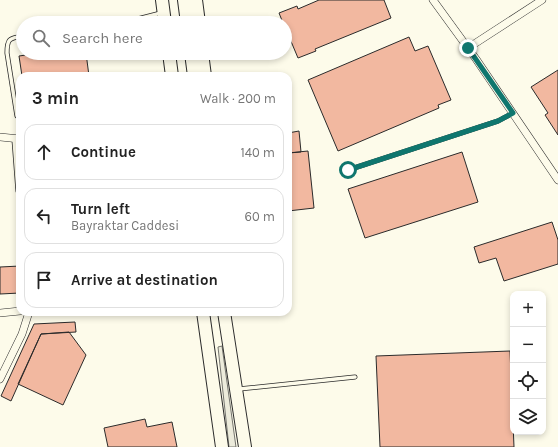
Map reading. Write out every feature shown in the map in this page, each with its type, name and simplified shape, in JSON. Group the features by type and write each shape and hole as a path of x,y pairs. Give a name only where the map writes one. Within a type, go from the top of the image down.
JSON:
{"highway":[{"path":"162,0 164,16"},
{"path":"184,0 186,16"},
{"path":"196,0 198,16"},
{"path":"170,60 171,72"},
{"path":"192,60 193,72"},
{"path":"203,60 204,72"},
{"path":"204,316 222,447"},
{"path":"225,316 244,447"}],"street":[{"path":"434,0 558,180"},
{"path":"468,48 542,0"},
{"path":"0,138 16,139"},
{"path":"0,313 16,311"},
{"path":"0,379 22,334 28,316"}],"lane":[{"path":"16,37 9,40 7,44 7,53 16,110"},
{"path":"348,170 498,121 513,113"},
{"path":"236,389 355,377"}],"shaded area":[{"path":"222,346 236,447 229,447 218,347"}],"building":[{"path":"319,0 384,0 391,18 315,49 316,51 298,58 292,44 292,16 280,16 279,13 297,6 298,9"},
{"path":"409,37 415,51 428,46 451,100 438,105 439,108 338,151 308,80"},
{"path":"20,60 87,60 88,72 21,72"},
{"path":"558,70 558,135 545,115 548,113 531,87"},
{"path":"299,131 301,152 292,153 292,132"},
{"path":"308,151 314,208 292,211 292,153"},
{"path":"462,152 478,202 365,238 348,189"},
{"path":"552,222 558,240 558,264 504,281 496,258 479,263 474,247"},
{"path":"16,266 16,293 0,294 0,267"},
{"path":"75,322 76,332 41,334 11,401 1,396 34,324"},
{"path":"69,332 86,355 63,405 18,384 41,334"},
{"path":"510,351 510,435 514,435 514,447 380,447 376,356"},
{"path":"145,419 147,427 172,422 177,447 108,447 104,428"}],"route":[{"path":"348,170 498,121 513,113 468,48"}]}
